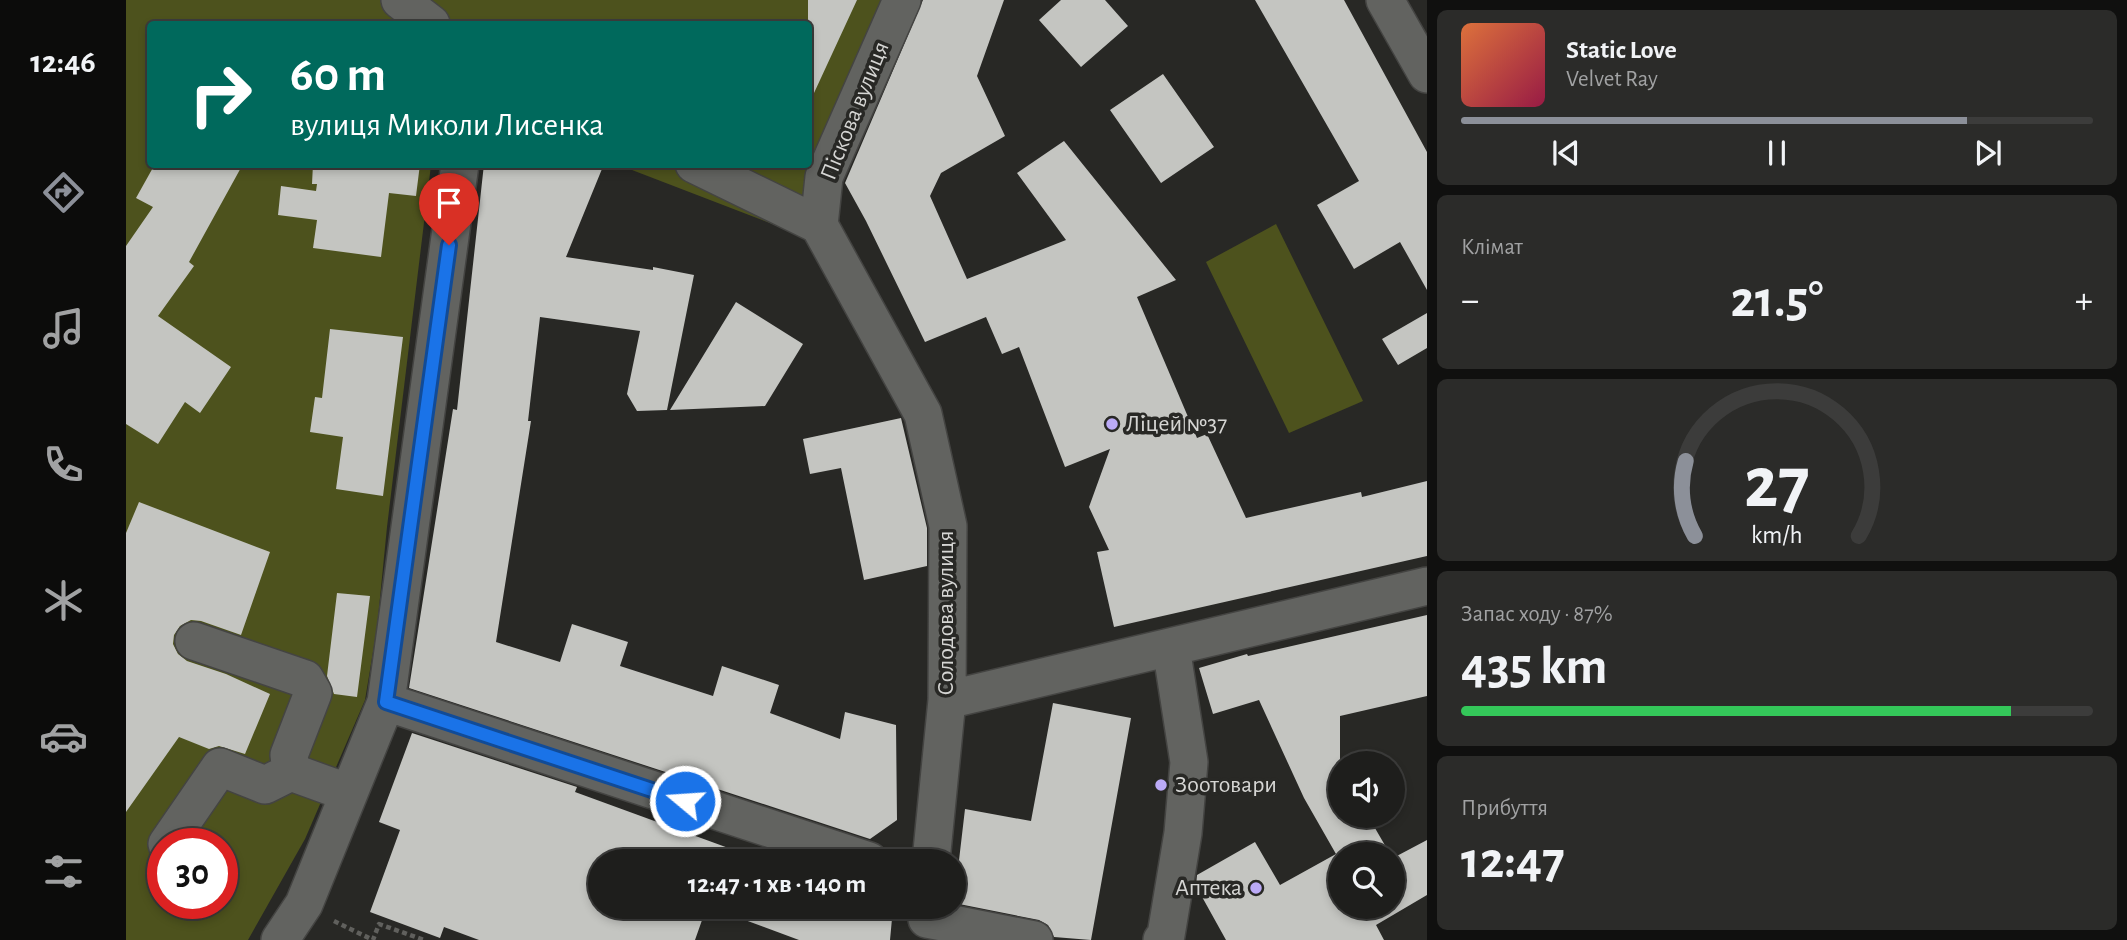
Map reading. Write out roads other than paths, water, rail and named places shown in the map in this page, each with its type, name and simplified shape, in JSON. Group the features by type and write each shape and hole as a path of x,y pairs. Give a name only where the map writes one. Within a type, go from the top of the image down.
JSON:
{"street":[{"path":"400,0 427,21"},
{"name":"Піскова вулиця","path":"819,225 824,177 902,0"},
{"path":"1385,0 1427,74"},
{"path":"280,940 304,904 386,702 459,168"},
{"path":"702,168 819,225"},
{"name":"Солодова вулиця","path":"819,225 923,414 948,526 947,700 932,849"},
{"path":"947,700 1427,586"},
{"path":"194,640 305,679 313,693 289,755 291,772"},
{"path":"1163,940 1183,833 1189,762 1171,646"},
{"path":"386,702 833,849"},
{"path":"178,828 220,767 265,785 291,772 349,793"},
{"path":"927,922 1034,940"}],"place":[{"name":"Ліцей №37","path":"1112,424"},
{"name":"Зоотовари","path":"1161,785"},
{"name":"Аптека","path":"1256,888"}]}
